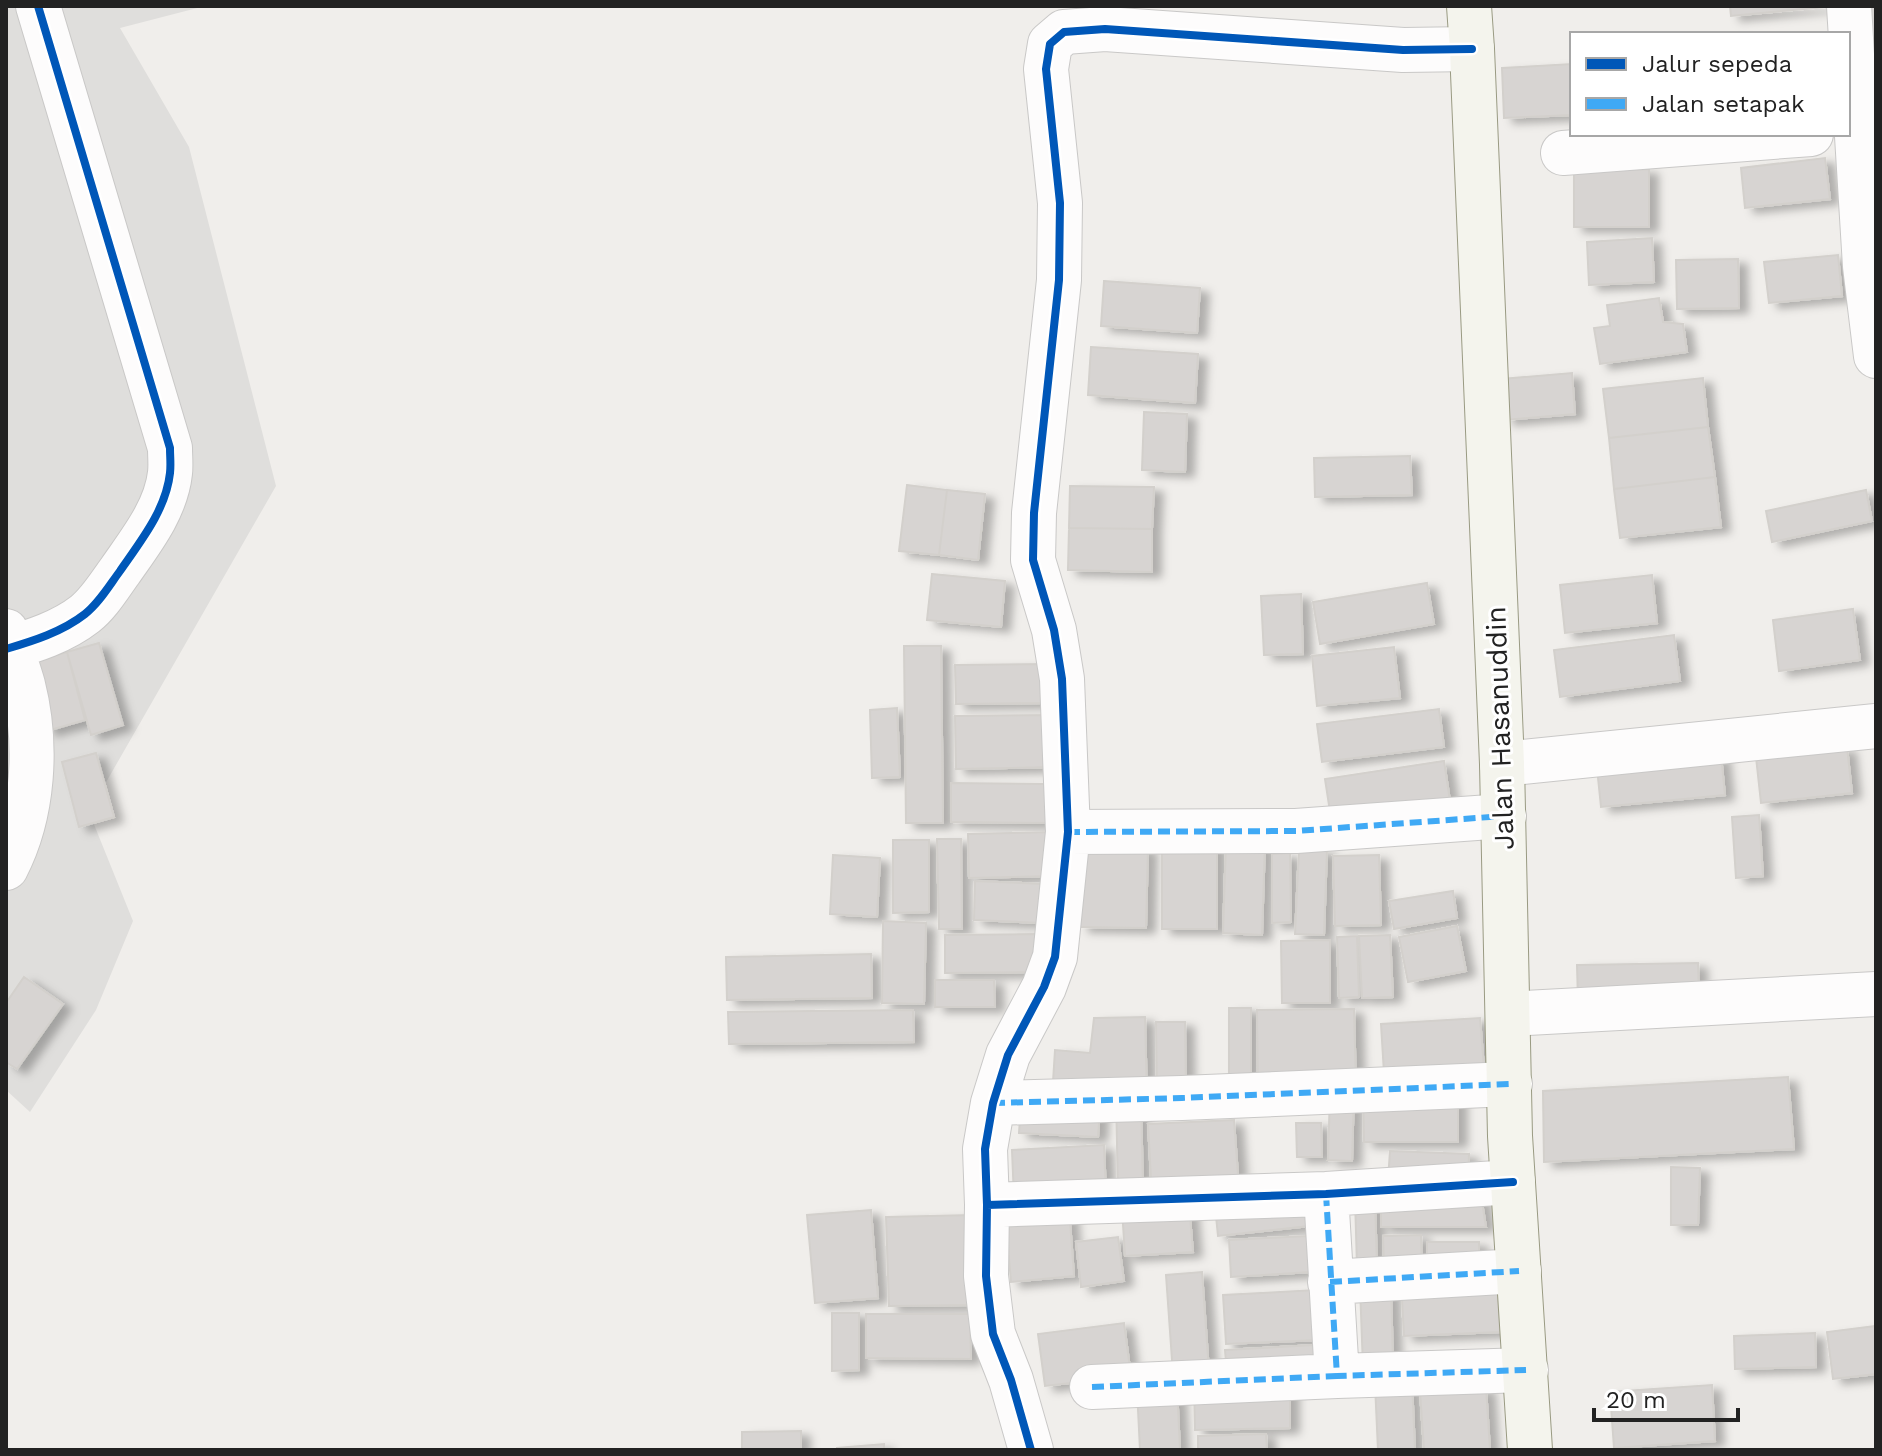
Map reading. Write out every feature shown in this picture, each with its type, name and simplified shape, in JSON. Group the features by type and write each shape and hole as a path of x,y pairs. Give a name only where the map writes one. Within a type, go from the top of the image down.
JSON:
{"main road":[{"name":"Jalan Hasanuddin","path":"1469,6 1504,816 1513,1182 1530,1450"}],"street":[{"path":"6,868 27,808 31,743 23,685 8,643 42,637 67,626 101,598 149,530 162,503 170,475 170,448 38,6"},
{"path":"1849,6 1850,32"},
{"path":"1031,1450 1011,1380 993,1334 986,1276 985,1149 993,1103 1008,1055 1044,987 1055,957 1068,832 1062,679 1054,630 1033,560 1034,513 1059,280 1060,203 1046,69 1050,44 1064,32 1105,29 1403,50 1472,49"},
{"path":"1850,48 1852,131 1876,356"},
{"path":"1563,153 1785,136"},
{"path":"1502,764 1876,726"},
{"path":"1068,832 1296,831 1504,816"},
{"path":"1508,1014 1876,994"},
{"path":"993,1103 1510,1084"},
{"path":"987,1205 1326,1194 1513,1182"},
{"path":"1326,1194 1337,1376"},
{"path":"1330,1282 1519,1271"},
{"path":"1092,1387 1526,1370"}],"shaded area":[{"path":"6,6 205,6 120,28 189,147 276,486 89,812 133,921 96,1010 30,1112 6,1090"}],"building":[{"path":"1730,6 1824,6 1824,7 1731,16"},
{"path":"1866,6 1876,6 1876,38 1872,39"},
{"path":"1570,64 1570,115 1504,118 1502,68"},
{"path":"1825,158 1830,199 1745,208 1741,168"},
{"path":"1649,169 1649,227 1574,227 1574,170"},
{"path":"1652,238 1654,282 1589,285 1587,242"},
{"path":"1838,255 1842,296 1769,303 1764,262"},
{"path":"1738,259 1739,308 1677,309 1676,260"},
{"path":"1104,281 1200,288 1197,333 1101,326"},
{"path":"1659,298 1663,322 1683,324 1687,352 1600,364 1594,328 1610,326 1607,305"},
{"path":"1091,347 1198,354 1195,403 1088,395"},
{"path":"1572,373 1575,414 1505,420 1502,379"},
{"path":"1703,378 1708,427 1609,438 1603,389"},
{"path":"1144,412 1187,414 1185,472 1142,470"},
{"path":"1708,427 1715,477 1614,489 1609,438"},
{"path":"1410,456 1412,495 1315,497 1314,458"},
{"path":"1715,477 1721,527 1620,538 1614,489"},
{"path":"907,485 947,490 939,555 899,551"},
{"path":"1070,486 1154,487 1152,529 1069,528"},
{"path":"947,490 985,494 978,560 939,555"},
{"path":"1866,490 1872,521 1772,542 1766,511"},
{"path":"1069,528 1152,529 1152,572 1068,570"},
{"path":"932,574 1005,581 1001,627 927,620"},
{"path":"1652,575 1657,623 1565,633 1560,585"},
{"path":"1427,583 1434,624 1320,644 1313,602"},
{"path":"1301,594 1303,654 1264,655 1261,596"},
{"path":"1853,609 1860,660 1779,671 1773,620"},
{"path":"1674,635 1680,681 1560,697 1554,650"},
{"path":"99,643 123,725 91,735 67,652"},
{"path":"904,646 941,646 943,823 906,823"},
{"path":"1394,647 1400,698 1317,706 1312,656"},
{"path":"67,652 85,720 47,731 28,663"},
{"path":"1050,664 1050,703 956,704 955,665"},
{"path":"897,708 900,777 872,778 870,710"},
{"path":"1439,709 1444,747 1322,762 1317,724"},
{"path":"1055,715 1056,767 956,769 955,716"},
{"path":"1847,747 1852,793 1761,803 1756,757"},
{"path":"96,753 114,817 79,827 62,762"},
{"path":"1721,755 1725,795 1601,807 1597,768"},
{"path":"1444,761 1450,801 1331,818 1325,779"},
{"path":"951,783 1047,784 1047,823 951,822"},
{"path":"1759,815 1763,876 1736,878 1732,817"},
{"path":"1053,832 1054,876 969,878 968,834"},
{"path":"937,839 961,839 962,929 939,929"},
{"path":"893,840 929,840 929,912 893,913"},
{"path":"1162,842 1217,843 1217,929 1162,929"},
{"path":"1226,842 1265,843 1262,935 1223,933"},
{"path":"1081,846 1148,847 1146,928 1080,927"},
{"path":"1299,849 1327,850 1324,935 1295,934"},
{"path":"1290,853 1291,922 1272,923 1272,854"},
{"path":"833,855 880,858 877,917 830,914"},
{"path":"1379,855 1381,925 1335,926 1333,856"},
{"path":"975,881 1044,884 1042,923 974,920"},
{"path":"1453,891 1457,918 1394,929 1389,901"},
{"path":"883,921 926,923 924,1004 882,1003"},
{"path":"1457,926 1466,971 1408,982 1399,937"},
{"path":"1036,934 1036,972 945,973 945,935"},
{"path":"1390,935 1393,997 1362,998 1359,936"},
{"path":"1357,936 1359,997 1339,998 1337,937"},
{"path":"1330,940 1330,1003 1282,1003 1281,941"},
{"path":"871,954 872,998 727,1000 726,957"},
{"path":"1698,963 1699,998 1578,1000 1577,965"},
{"path":"24,977 63,1004 17,1069 6,1062 6,1003"},
{"path":"935,980 994,980 995,1007 935,1007"},
{"path":"1229,1008 1251,1008 1251,1086 1229,1086"},
{"path":"1354,1009 1356,1086 1258,1087 1257,1010"},
{"path":"913,1010 914,1042 729,1044 728,1012"},
{"path":"1145,1017 1147,1097 1052,1098 1055,1050 1090,1053 1094,1018"},
{"path":"1480,1018 1484,1068 1384,1073 1381,1024"},
{"path":"1156,1022 1185,1022 1186,1095 1157,1096"},
{"path":"1788,1077 1794,1149 1544,1162 1543,1091"},
{"path":"1330,1093 1354,1093 1352,1161 1328,1160"},
{"path":"1458,1094 1458,1142 1364,1142 1363,1095"},
{"path":"1141,1101 1143,1188 1118,1189 1116,1102"},
{"path":"1021,1104 1100,1109 1098,1137 1019,1133"},
{"path":"1234,1120 1238,1175 1151,1179 1148,1124"},
{"path":"1296,1123 1321,1123 1322,1157 1297,1157"},
{"path":"1104,1145 1106,1193 1014,1198 1012,1150"},
{"path":"1390,1151 1469,1154 1468,1183 1388,1180"},
{"path":"1671,1167 1700,1168 1698,1225 1671,1225"},
{"path":"1381,1194 1481,1196 1486,1227 1381,1227"},
{"path":"1306,1196 1309,1226 1218,1236 1215,1206"},
{"path":"1355,1198 1375,1199 1377,1266 1357,1266"},
{"path":"1189,1204 1193,1252 1125,1256 1122,1209"},
{"path":"1069,1207 1074,1276 1011,1282 1005,1212"},
{"path":"871,1210 878,1298 815,1303 807,1215"},
{"path":"972,1215 973,1305 889,1306 886,1217"},
{"path":"1421,1235 1422,1267 1384,1268 1383,1236"},
{"path":"1308,1236 1310,1272 1231,1277 1229,1240"},
{"path":"1118,1237 1124,1281 1081,1287 1076,1242"},
{"path":"1427,1242 1479,1242 1479,1272 1427,1272"},
{"path":"1202,1272 1209,1371 1173,1374 1166,1275"},
{"path":"1497,1276 1500,1332 1404,1336 1401,1281"},
{"path":"1391,1285 1393,1365 1363,1367 1360,1286"},
{"path":"1316,1290 1319,1340 1226,1344 1223,1295"},
{"path":"832,1313 859,1313 859,1370 832,1371"},
{"path":"866,1314 970,1314 971,1359 866,1358"},
{"path":"1124,1323 1131,1376 1045,1386 1038,1334"},
{"path":"1876,1326 1876,1374 1833,1379 1827,1332"},
{"path":"1815,1333 1816,1367 1735,1369 1734,1336"},
{"path":"1314,1345 1315,1370 1227,1376 1225,1350"},
{"path":"1290,1382 1290,1428 1195,1430 1194,1384"},
{"path":"1412,1382 1415,1450 1378,1450 1375,1384"},
{"path":"1712,1385 1715,1441 1614,1448 1610,1392"},
{"path":"1177,1387 1180,1450 1140,1450 1137,1389"},
{"path":"1486,1387 1490,1450 1424,1450 1420,1392"},
{"path":"801,1431 801,1450 742,1450 742,1432"},
{"path":"1266,1434 1267,1450 1198,1450 1198,1436"},
{"path":"884,1444 884,1450 837,1450 837,1448"}],"marked path":[{"path":"1068,832 1296,831 1504,816"},
{"path":"993,1103 1510,1084"},
{"path":"1326,1194 1337,1376 1526,1370"},
{"path":"1330,1282 1519,1271"},
{"path":"1092,1387 1337,1376"}],"cycle path":[{"path":"6,649 57,631 95,605 151,525 168,487 170,470 170,448 38,6"},
{"path":"1031,1450 1011,1380 993,1334 986,1276 985,1149 993,1103 1008,1055 1044,987 1055,957 1068,832 1062,679 1054,630 1033,560 1034,513 1059,280 1060,203 1046,69 1050,44 1064,32 1105,29 1403,50 1472,49"},
{"path":"987,1205 1326,1194 1513,1182"}]}
